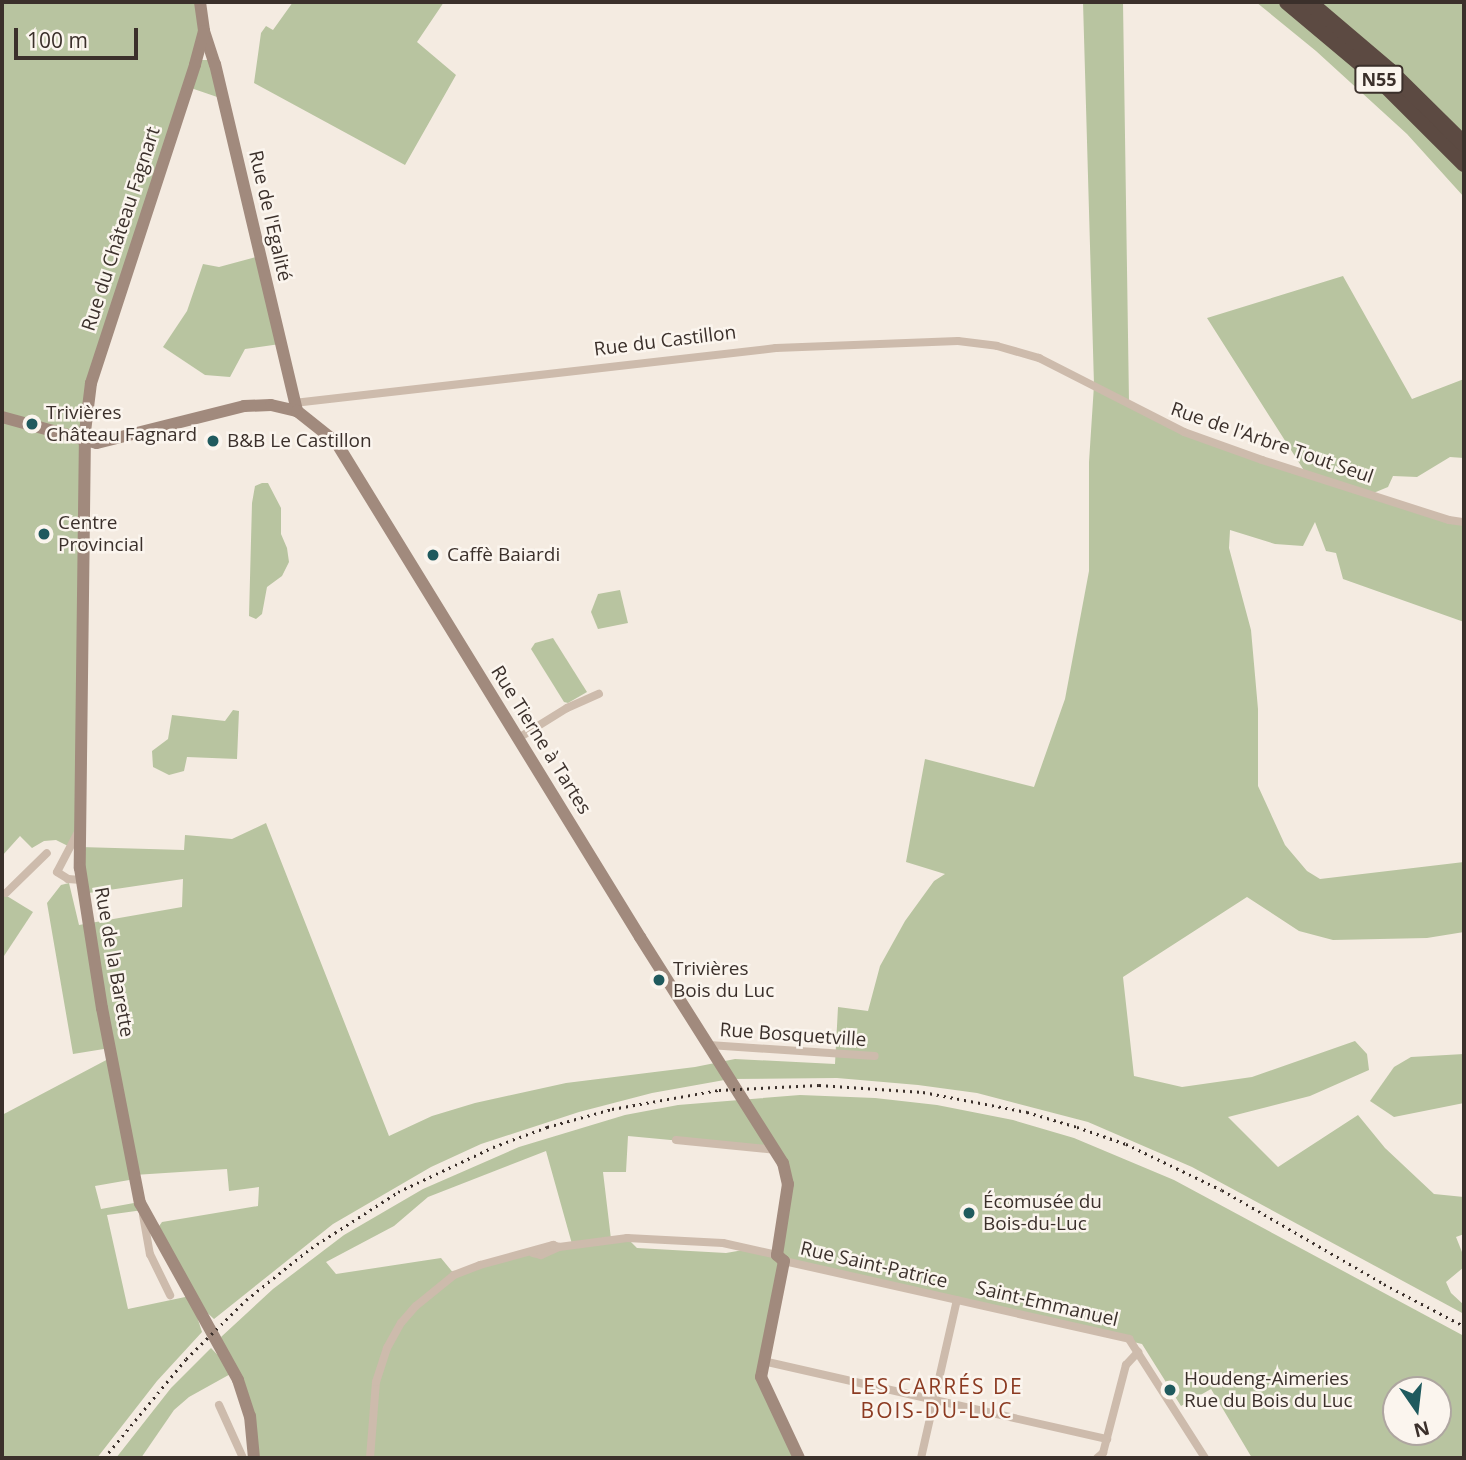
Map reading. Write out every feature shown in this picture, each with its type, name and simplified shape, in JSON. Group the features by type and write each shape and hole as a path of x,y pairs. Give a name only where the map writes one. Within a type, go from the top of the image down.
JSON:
{"highway":[{"name":"N55","path":"1287,2 1380,80 1464,164"},
{"name":"N55","path":"1309,2 1390,71 1464,144"}],"street":[{"path":"200,2 204,31"},
{"name":"Rue de l'Egalité","path":"204,31 215,64 296,407"},
{"name":"Rue du Château Fagnart","path":"85,440 91,383 204,31"},
{"name":"Rue du Castillon","path":"85,440 105,442 244,406 296,407 776,348 958,341 997,346 1039,358"},
{"name":"Rue de l'Arbre Tout Seul","path":"1039,358 1129,402 1174,428 1262,460 1464,522"},
{"name":"Rue Tierne à Tartes","path":"296,407 327,432 345,453 517,739 777,1150 788,1173 788,1184 780,1258 763,1361"},
{"path":"2,417 85,440"},
{"name":"Rue de la Barette","path":"85,440 81,880 143,1210 238,1380 250,1416 254,1458"},
{"path":"517,739 567,708 599,694"},
{"path":"80,828 57,872 68,879 81,880"},
{"path":"6,893 47,853"},
{"name":"Rue Bosquetville","path":"709,1045 874,1056"},
{"path":"676,1140 777,1150"},
{"path":"143,1210 150,1254 170,1295"},
{"name":"Rue Saint-Patrice","path":"370,1458 376,1382 387,1348 401,1323 429,1293 454,1275 480,1265 533,1253 541,1255 559,1247 596,1240 659,1238 723,1243 957,1300"},
{"path":"921,1458 957,1300"},
{"name":"Saint-Emmanuel","path":"957,1300 1129,1339 1138,1352"},
{"path":"1097,1458 1103,1453 1126,1365 1138,1352 1205,1458"},
{"path":"799,1458 761,1377 763,1361 1107,1439"},
{"path":"219,1405 243,1458"}],"green space":[{"path":"2,2 200,2 202,60 208,60 223,99 188,87 91,383 80,828 70,847 56,840 44,841 32,848 20,836 2,856"},
{"path":"293,2 444,2 417,42 456,75 405,165 254,83 261,33 266,26 273,30"},
{"path":"1083,2 1123,2 1129,402 1184,432 1305,472 1207,318 1343,276 1412,399 1464,379 1464,458 1450,457 1417,477 1393,476 1388,487 1371,494 1464,522 1464,622 1343,579 1336,553 1326,551 1315,522 1303,546 1275,544 1230,530 1229,548 1251,630 1258,709 1258,786 1285,845 1307,871 1320,879 1464,862 1464,932 1427,938 1333,940 1299,931 1247,897 1123,977 1134,1076 1182,1087 1252,1077 1355,1041 1367,1054 1369,1070 1310,1096 1228,1117 1278,1167 1358,1115 1385,1148 1434,1194 1464,1197 1464,1234 1456,1237 1464,1257 1464,1267 1446,1282 1451,1293 1464,1305 1464,1314 1192,1167 1088,1122 977,1093 918,1085 837,1078 730,1079 652,1093 579,1112 481,1144 431,1167 333,1224 214,1319 191,1298 202,1332 157,1381 97,1458 2,1458 2,1115 112,1057 110,1048 73,1054 47,903 61,885 69,883 79,925 182,907 183,879 82,894 80,847 184,850 185,835 232,839 266,823 389,1136 432,1116 475,1103 566,1083 695,1067 735,1059 835,1064 838,1007 868,1011 880,966 905,921 934,881 945,874 906,862 925,759 1034,787 1065,699 1089,571 1089,462 1094,385","holes":["227,1169 229,1191 259,1187 258,1206 162,1222 154,1233 190,1296 128,1309 107,1215 143,1210 134,1203 101,1209 95,1186 135,1179 134,1175"]},
{"path":"1256,2 1278,2 1379,87 1464,172 1464,197 1407,134 1316,51"},
{"path":"1316,2 1464,2 1464,138"},
{"path":"260,256 280,344 245,349 230,377 205,375 163,347 187,311 203,264 219,267"},
{"path":"268,483 281,508 281,534 289,562 282,576 267,587 262,614 256,619 249,616 252,503 255,486"},
{"path":"620,590 628,623 598,629 591,612 598,594"},
{"path":"553,638 587,692 568,703 564,702 531,649 535,643"},
{"path":"233,710 239,711 237,759 187,757 184,771 169,775 153,767 152,751 168,739 172,715 225,721"},
{"path":"2,893 33,912 2,959"},
{"path":"1464,1054 1464,1103 1394,1117 1370,1101 1394,1067 1411,1057"},
{"path":"800,1095 875,1098 937,1105 1013,1120 1074,1138 1174,1180 1464,1336 1464,1458 1252,1458 1211,1389 1181,1406 1142,1344 784,1261 761,1377 799,1458 254,1458 234,1372 189,1397 174,1410 141,1458 116,1458 171,1388 211,1348 232,1370 221,1337 273,1289 344,1235 423,1189 519,1147 625,1115 678,1105","holes":["628,1136 777,1150 788,1184 776,1255 749,1249 726,1253 637,1248 627,1238 611,1239 603,1172 626,1172","546,1151 572,1244 468,1269 455,1275 441,1258 336,1274 326,1262 394,1226 428,1197"]}],"railway":[{"path":"104,1458 186,1359 246,1300 311,1248 398,1192 493,1147 547,1127 612,1109 719,1090 819,1085 923,1092 1027,1112 1077,1127 1126,1144 1222,1190 1384,1284 1464,1326"}],"place":[{"name":"Trivières Château Fagnard","path":"32,424"},
{"name":"B&B Le Castillon","path":"213,441"},
{"name":"Centre Provincial","path":"44,534"},
{"name":"Caffè Baiardi","path":"433,555"},
{"name":"Trivières Bois du Luc","path":"659,980"},
{"name":"Écomusée du Bois-du-Luc","path":"969,1213"},
{"name":"Houdeng-Aimeries Rue du Bois du Luc","path":"1170,1390"}],"district":[{"name":"LES CARRÉS DE BOIS-DU-LUC","path":"937,1398"}]}
